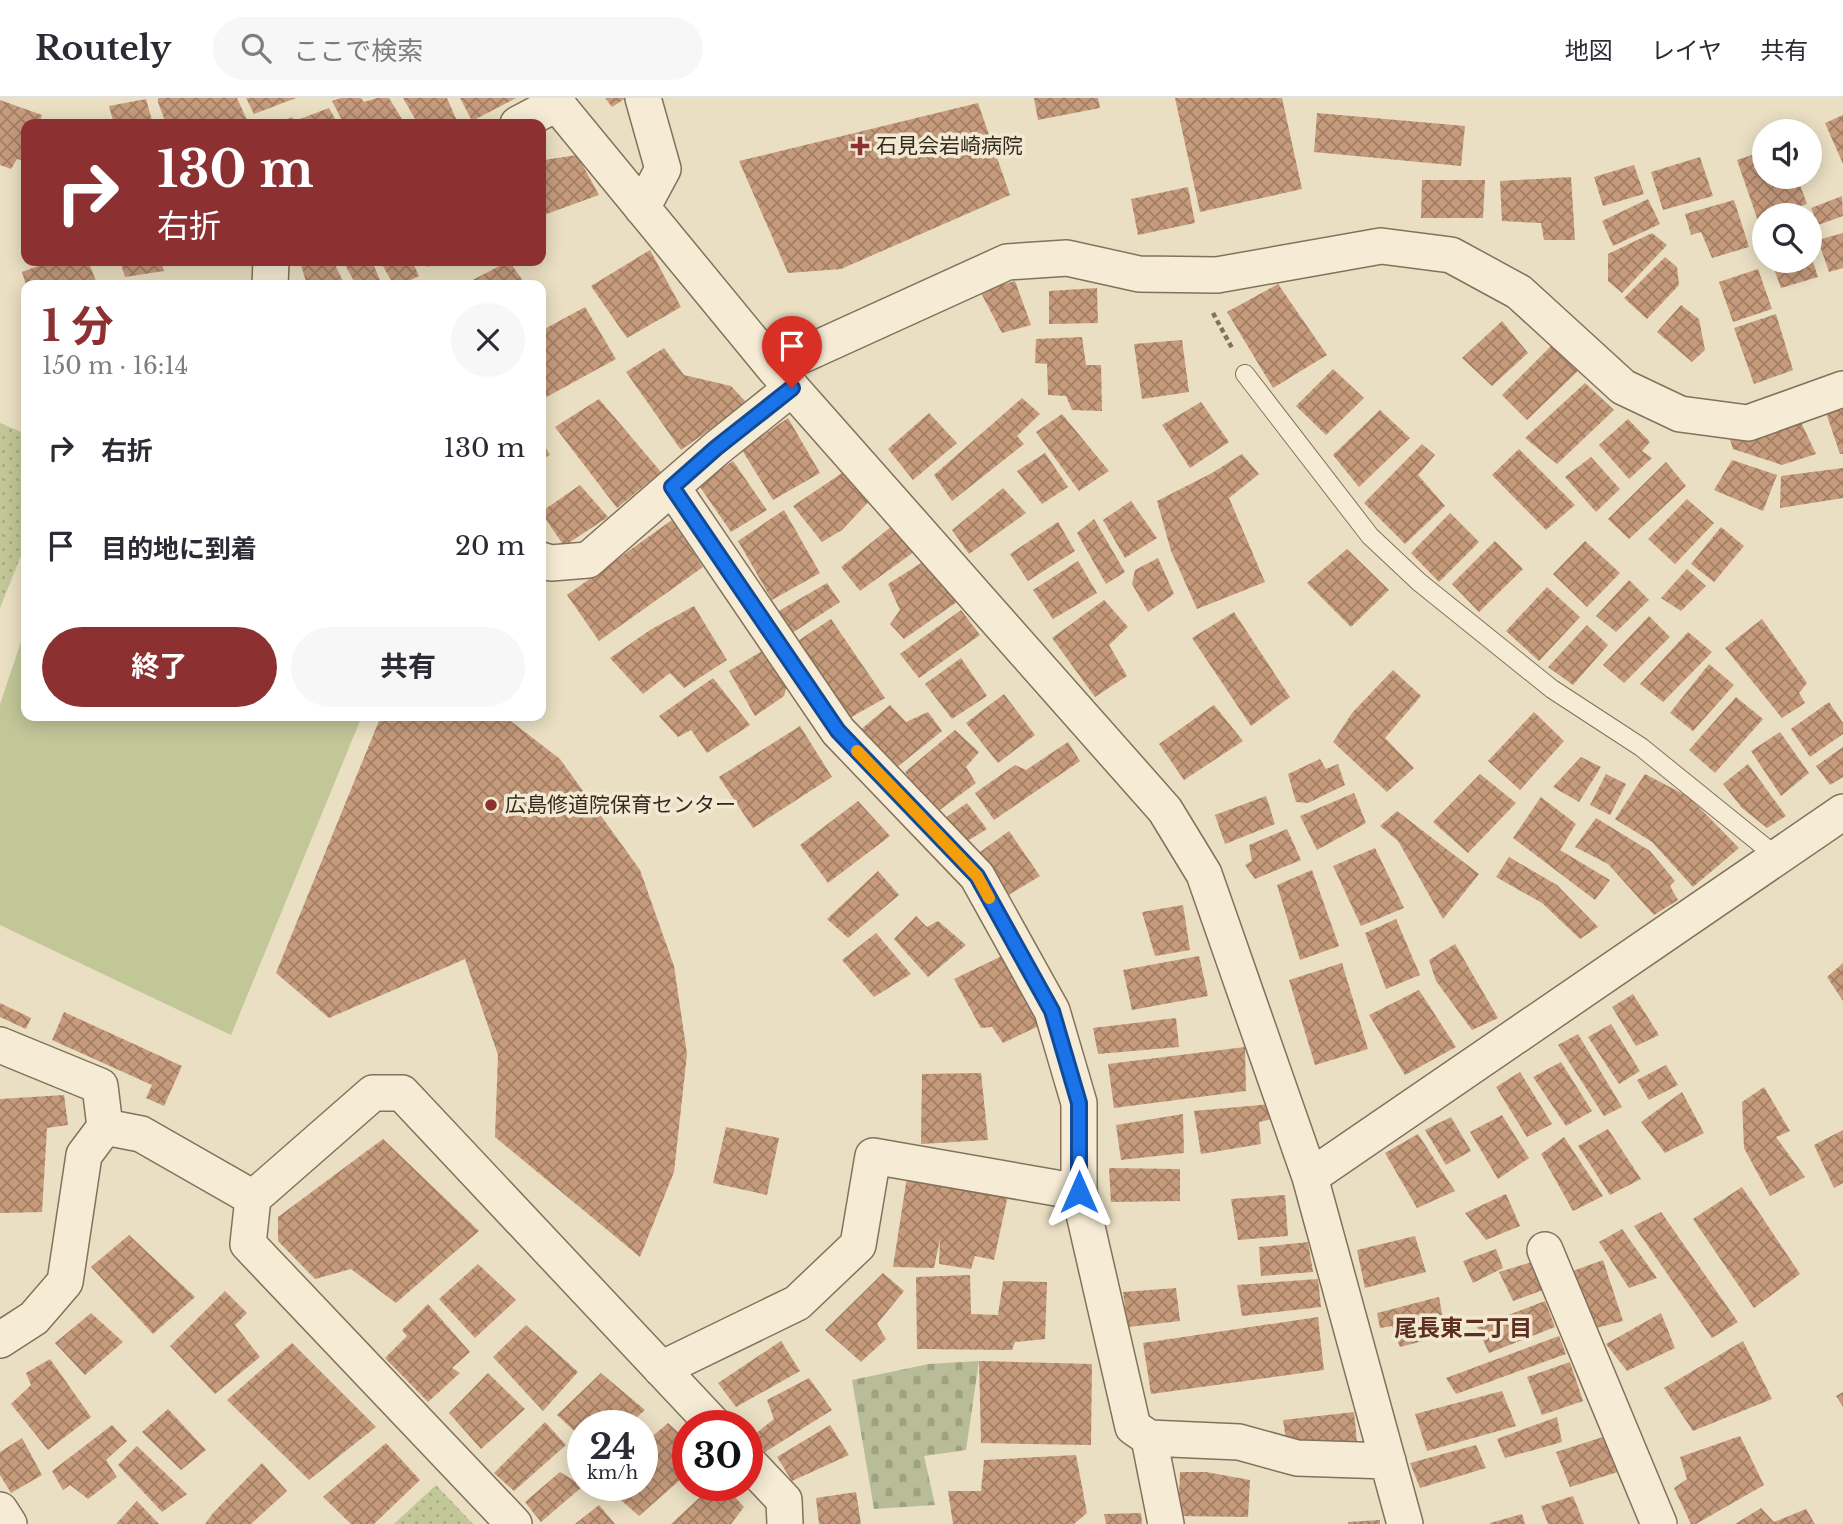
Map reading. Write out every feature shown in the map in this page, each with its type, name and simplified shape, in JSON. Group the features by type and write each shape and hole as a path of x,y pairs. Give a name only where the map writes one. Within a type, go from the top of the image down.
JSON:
{"street":[{"path":"642,208 663,169 643,98"},
{"path":"526,119 554,101 783,378 1165,810 1204,874 1310,1177 1405,1524"},
{"path":"546,562 588,560 716,448 783,378 1007,262 1067,258 1139,274 1217,275 1381,246 1451,255 1519,292 1623,387 1679,414 1748,422 1843,389"},
{"path":"672,487 838,731 977,876 1052,1011 1079,1103 1079,1192 1133,1427 1149,1438 1238,1442 1297,1458 1388,1461"},
{"path":"1310,1177 1843,812"},
{"path":"0,1045 100,1086 105,1127 84,1155 65,1282 34,1318 0,1340"},
{"path":"514,1524 248,1244 253,1198 373,1093 402,1093 700,1410"},
{"path":"105,1127 141,1134 253,1198"},
{"path":"661,1369 797,1303 858,1245 873,1156 1079,1192"},
{"path":"1545,1250 1659,1524"},
{"path":"1149,1438 1166,1524"},
{"path":"763,1478 783,1500 785,1524"},
{"path":"0,1510 9,1524"}],"lane":[{"path":"1245,374 1370,537 1419,582 1552,689 1641,747 1777,857"}],"green space":[{"path":"0,423 21,432 21,556 0,608"},
{"path":"21,642 21,721 360,721 231,1035 0,925 0,704"},
{"path":"979,1361 966,1450 924,1456 935,1505 874,1509 852,1380 929,1364"},
{"path":"436,1485 473,1524 394,1524"}],"building":[{"path":"158,98 237,98 247,119 164,119"},
{"path":"246,98 296,98 254,114"},
{"path":"361,98 364,102 389,98 402,119 341,119 332,101"},
{"path":"403,98 447,98 456,119 415,119"},
{"path":"460,98 516,98 476,119 471,119"},
{"path":"605,98 626,98 612,107"},
{"path":"1034,98 1098,98 1100,108 1038,120"},
{"path":"1175,98 1282,98 1302,189 1200,212"},
{"path":"146,99 152,119 113,119 109,106"},
{"path":"0,100 42,115 41,119 21,119 21,160 17,159 11,169 0,165"},
{"path":"978,103 1010,195 841,269 788,273 739,161"},
{"path":"329,108 335,119 300,119"},
{"path":"1317,113 1465,126 1461,166 1314,152"},
{"path":"1843,115 1843,164 1825,123"},
{"path":"577,155 599,195 546,214 546,160"},
{"path":"1752,155 1752,189 1801,189 1807,203 1752,204 1737,160"},
{"path":"1700,157 1713,196 1663,210 1651,172"},
{"path":"1634,165 1644,194 1603,206 1594,177"},
{"path":"1571,177 1575,240 1544,240 1541,223 1502,221 1500,181"},
{"path":"1422,180 1485,180 1483,218 1421,218"},
{"path":"1188,187 1195,223 1138,235 1131,199"},
{"path":"1842,196 1843,216 1822,224 1822,204"},
{"path":"1648,199 1660,224 1613,246 1602,221"},
{"path":"1734,200 1749,247 1712,258 1701,232 1691,235 1685,214"},
{"path":"1652,233 1667,245 1622,293 1608,281 1608,254"},
{"path":"1843,233 1843,268 1829,272 1822,252 1822,239"},
{"path":"650,250 681,307 627,338 591,286"},
{"path":"1665,257 1677,267 1679,285 1647,319 1624,298"},
{"path":"38,266 90,266 96,280 24,280 22,272"},
{"path":"122,266 162,266 164,271 125,277"},
{"path":"301,266 336,266 342,280 306,280"},
{"path":"346,266 374,266 380,280 353,280"},
{"path":"383,266 414,266 419,276 411,280 391,280"},
{"path":"499,266 513,266 522,280 473,280"},
{"path":"1752,271 1759,273 1772,309 1733,322 1719,282"},
{"path":"1775,273 1817,273 1818,277 1781,288"},
{"path":"1015,281 1031,325 1002,333 980,291"},
{"path":"1278,284 1327,355 1273,388 1227,312"},
{"path":"1097,288 1098,323 1049,324 1049,291"},
{"path":"1681,305 1699,319 1705,350 1692,362 1657,332"},
{"path":"585,307 616,359 546,397 546,328"},
{"path":"1776,314 1793,370 1754,384 1734,328"},
{"path":"1502,321 1528,353 1492,386 1462,358"},
{"path":"1082,337 1086,365 1101,365 1102,411 1072,410 1066,396 1048,395 1047,364 1035,363 1036,339"},
{"path":"1182,340 1189,392 1142,399 1134,344"},
{"path":"1553,344 1580,369 1527,420 1502,395"},
{"path":"664,348 684,375 731,386 747,403 681,450 626,372"},
{"path":"1333,369 1364,398 1326,435 1296,406"},
{"path":"1585,383 1614,410 1557,464 1525,438"},
{"path":"1022,398 1040,414 1017,436 1024,444 952,501 934,475"},
{"path":"599,399 661,472 617,508 555,427"},
{"path":"1843,400 1843,454 1840,454 1824,407"},
{"path":"1201,402 1229,442 1190,468 1162,425"},
{"path":"1380,410 1410,438 1359,487 1333,455"},
{"path":"929,413 957,443 913,480 888,449"},
{"path":"1062,414 1109,471 1079,491 1036,432"},
{"path":"1798,416 1816,454 1782,465 1733,449 1729,436"},
{"path":"788,418 820,473 773,500 742,450"},
{"path":"1628,419 1650,442 1642,451 1652,458 1629,479 1599,445"},
{"path":"1422,444 1435,455 1418,475 1445,506 1405,544 1364,503"},
{"path":"1519,449 1575,505 1546,530 1492,475"},
{"path":"1045,453 1068,487 1042,504 1017,471"},
{"path":"1242,454 1259,474 1229,498 1265,582 1197,609 1171,551 1157,501 1212,473"},
{"path":"1591,457 1620,489 1596,512 1565,477"},
{"path":"1732,460 1777,475 1763,511 1714,490"},
{"path":"733,461 767,510 731,532 698,484"},
{"path":"1666,462 1686,486 1629,539 1608,519"},
{"path":"851,467 873,497 842,530 822,542 793,506"},
{"path":"1843,468 1843,498 1780,508 1781,476"},
{"path":"580,485 608,517 564,546 546,519 546,509"},
{"path":"1003,488 1026,513 969,554 952,530"},
{"path":"1687,499 1714,523 1675,564 1648,539"},
{"path":"1131,501 1157,538 1125,558 1103,520"},
{"path":"784,510 820,573 772,600 738,541"},
{"path":"1450,513 1479,542 1439,582 1411,553"},
{"path":"1094,519 1125,572 1106,584 1077,533"},
{"path":"672,520 703,567 599,641 567,595"},
{"path":"897,522 918,549 860,591 841,567"},
{"path":"1058,522 1075,551 1028,581 1010,554"},
{"path":"1721,527 1744,546 1714,582 1691,564"},
{"path":"1495,541 1523,569 1479,612 1452,584"},
{"path":"1585,541 1620,573 1587,607 1553,574"},
{"path":"1347,549 1389,590 1351,627 1307,583"},
{"path":"929,558 964,597 904,639 890,624 900,610 888,584"},
{"path":"1158,558 1174,594 1148,612 1132,584 1135,570"},
{"path":"1078,561 1097,593 1053,619 1033,590"},
{"path":"1687,569 1706,586 1681,611 1661,598"},
{"path":"1629,580 1649,600 1616,632 1596,616"},
{"path":"827,583 840,602 789,635 777,612"},
{"path":"1547,587 1580,617 1539,661 1506,631"},
{"path":"1104,600 1128,627 1109,645 1127,676 1095,697 1052,638"},
{"path":"694,606 727,660 684,688 670,673 643,694 610,658 650,630"},
{"path":"961,610 980,635 919,678 900,654"},
{"path":"1234,612 1290,697 1251,726 1192,638"},
{"path":"1649,616 1670,637 1624,683 1603,665"},
{"path":"831,619 885,698 848,719 793,644"},
{"path":"1762,619 1807,683 1799,693 1805,703 1782,718 1725,648"},
{"path":"1587,625 1608,645 1573,685 1548,667"},
{"path":"1688,632 1712,652 1663,702 1640,684"},
{"path":"767,648 788,682 784,696 755,716 729,671"},
{"path":"961,658 987,696 952,719 925,684"},
{"path":"1709,664 1734,685 1693,731 1670,713"},
{"path":"1393,670 1421,696 1385,738 1414,768 1387,792 1333,742 1352,713"},
{"path":"713,678 750,725 707,753 691,730 678,737 659,716"},
{"path":"1004,694 1035,735 998,763 966,723"},
{"path":"1736,697 1763,719 1715,773 1689,750"},
{"path":"1829,702 1843,723 1843,734 1810,757 1791,729"},
{"path":"890,705 906,722 928,712 942,731 891,772 859,731"},
{"path":"1214,705 1243,741 1184,780 1159,744"},
{"path":"1534,712 1564,741 1520,790 1488,761"},
{"path":"379,721 511,721 560,759 640,870 674,966 687,1054 674,1172 640,1257 495,1137 498,1055 465,959 329,1018 276,973"},
{"path":"800,726 832,777 753,828 719,777"},
{"path":"955,730 979,752 966,767 976,783 933,815 905,772"},
{"path":"1780,732 1809,773 1781,796 1751,751"},
{"path":"1068,742 1080,761 994,820 975,793 1015,765 1026,770"},
{"path":"1843,747 1843,777 1830,785 1816,766"},
{"path":"1581,757 1601,767 1579,802 1553,787"},
{"path":"1320,759 1326,769 1338,764 1345,785 1308,803 1296,802 1288,774"},
{"path":"1748,764 1786,816 1767,828 1742,808 1723,784"},
{"path":"1480,774 1516,803 1468,853 1433,822"},
{"path":"1606,774 1626,784 1610,815 1590,805"},
{"path":"1645,774 1689,797 1739,848 1693,887 1652,842 1615,819"},
{"path":"1354,793 1366,823 1317,850 1300,816"},
{"path":"1266,796 1275,824 1225,844 1215,815"},
{"path":"1541,797 1576,824 1560,850 1610,880 1595,900 1513,838"},
{"path":"858,801 890,836 828,883 800,845"},
{"path":"967,803 987,829 961,845 938,823"},
{"path":"1397,811 1479,874 1443,919 1398,841 1380,826"},
{"path":"1596,818 1650,851 1675,881 1670,886 1678,900 1654,915 1608,864 1575,847"},
{"path":"1287,829 1301,860 1255,879 1245,865 1252,861 1249,845"},
{"path":"1009,831 1040,876 1005,897 980,852"},
{"path":"1375,848 1404,908 1361,926 1333,866"},
{"path":"1509,857 1557,885 1598,927 1580,939 1542,903 1496,877"},
{"path":"1312,870 1339,946 1300,960 1277,885"},
{"path":"878,871 899,895 848,938 827,919"},
{"path":"1183,905 1190,950 1155,956 1142,912"},
{"path":"916,916 927,927 938,921 966,945 928,977 894,939"},
{"path":"1396,919 1420,975 1386,989 1365,933"},
{"path":"876,933 911,974 874,997 842,960"},
{"path":"1455,944 1498,1018 1472,1030 1436,981 1429,960"},
{"path":"1006,954 1043,1024 1003,1043 992,1027 981,1028 954,979"},
{"path":"1199,956 1208,996 1132,1010 1123,970"},
{"path":"1342,963 1368,1049 1315,1065 1289,980"},
{"path":"1843,963 1843,1001 1827,977"},
{"path":"1419,990 1456,1047 1405,1075 1369,1015"},
{"path":"1633,994 1659,1035 1636,1046 1612,1007"},
{"path":"0,1003 31,1018 26,1029 0,1017"},
{"path":"64,1012 182,1066 164,1106 146,1098 152,1085 52,1040"},
{"path":"1176,1018 1179,1047 1098,1054 1093,1028"},
{"path":"1611,1024 1640,1071 1619,1084 1588,1037"},
{"path":"1578,1034 1622,1107 1604,1116 1558,1045"},
{"path":"1245,1047 1246,1091 1114,1108 1108,1064"},
{"path":"1561,1062 1592,1111 1566,1126 1533,1077"},
{"path":"1666,1065 1678,1085 1649,1100 1637,1080"},
{"path":"1520,1072 1552,1124 1527,1137 1496,1087"},
{"path":"981,1073 988,1140 921,1144 922,1074"},
{"path":"1764,1087 1790,1131 1776,1137 1805,1177 1770,1196 1744,1148 1742,1102"},
{"path":"1682,1092 1704,1133 1665,1153 1641,1122"},
{"path":"64,1095 68,1125 47,1128 42,1212 0,1213 0,1099"},
{"path":"1271,1104 1272,1119 1259,1122 1261,1144 1201,1154 1194,1111"},
{"path":"1183,1114 1184,1153 1121,1160 1116,1125"},
{"path":"1502,1115 1529,1158 1498,1179 1470,1132"},
{"path":"1451,1117 1471,1151 1446,1165 1425,1130"},
{"path":"726,1127 779,1138 767,1195 713,1183"},
{"path":"1608,1129 1641,1179 1610,1195 1578,1146"},
{"path":"1843,1130 1843,1183 1834,1188 1814,1145"},
{"path":"1418,1134 1455,1191 1417,1208 1385,1153"},
{"path":"1564,1137 1603,1196 1573,1211 1541,1154"},
{"path":"383,1139 479,1231 396,1303 351,1269 315,1279 278,1241 278,1217"},
{"path":"1109,1168 1180,1169 1180,1201 1111,1202"},
{"path":"907,1177 1009,1190 994,1260 975,1256 971,1269 939,1264 940,1239 934,1268 893,1267"},
{"path":"1742,1187 1800,1274 1754,1308 1693,1219"},
{"path":"1506,1194 1520,1226 1486,1240 1465,1213"},
{"path":"1285,1195 1288,1236 1238,1240 1231,1199"},
{"path":"1661,1212 1738,1322 1712,1338 1634,1226"},
{"path":"1622,1229 1657,1278 1629,1288 1599,1242"},
{"path":"129,1235 195,1297 153,1334 91,1267"},
{"path":"1415,1236 1426,1272 1365,1288 1357,1250"},
{"path":"1308,1242 1313,1272 1261,1276 1259,1247"},
{"path":"1496,1249 1503,1268 1473,1283 1463,1261"},
{"path":"1603,1260 1623,1321 1596,1328 1573,1271"},
{"path":"1532,1262 1543,1290 1513,1301 1499,1272"},
{"path":"478,1264 516,1300 475,1338 439,1299"},
{"path":"883,1273 904,1291 877,1324 886,1339 861,1362 825,1330"},
{"path":"970,1275 971,1314 998,1315 1003,1281 1047,1282 1045,1339 1015,1342 1012,1350 917,1349 916,1277"},
{"path":"1318,1279 1321,1307 1242,1316 1237,1285"},
{"path":"1176,1288 1180,1321 1128,1327 1123,1292"},
{"path":"225,1291 247,1313 235,1325 260,1357 215,1394 170,1346"},
{"path":"1439,1297 1446,1335 1400,1347 1392,1326 1380,1328 1377,1313"},
{"path":"1545,1301 1555,1327 1489,1353 1477,1327"},
{"path":"428,1304 470,1352 452,1368 460,1373 428,1402 385,1358 407,1336 402,1330"},
{"path":"91,1313 123,1342 85,1375 55,1343"},
{"path":"1661,1313 1675,1348 1627,1371 1606,1344"},
{"path":"1318,1317 1324,1370 1151,1394 1143,1343"},
{"path":"526,1325 578,1372 543,1411 493,1357"},
{"path":"1559,1336 1566,1354 1456,1394 1446,1378"},
{"path":"781,1341 800,1371 736,1407 718,1383"},
{"path":"1743,1341 1772,1399 1693,1431 1664,1388"},
{"path":"292,1343 376,1427 309,1480 227,1400"},
{"path":"50,1359 91,1417 48,1450 11,1404 31,1385 26,1373"},
{"path":"979,1361 1092,1364 1091,1445 981,1443"},
{"path":"1570,1362 1583,1401 1542,1415 1527,1377"},
{"path":"488,1373 525,1409 481,1449 449,1413"},
{"path":"601,1373 645,1410 567,1410 567,1424 557,1415"},
{"path":"809,1378 832,1410 765,1452 763,1428 774,1419 767,1400"},
{"path":"1502,1391 1516,1426 1427,1451 1415,1414"},
{"path":"1843,1392 1843,1407 1836,1396"},
{"path":"168,1409 206,1450 181,1470 142,1432"},
{"path":"1354,1412 1357,1442 1287,1446 1283,1420"},
{"path":"1557,1417 1562,1442 1505,1458 1497,1439"},
{"path":"545,1422 566,1445 514,1491 494,1473"},
{"path":"668,1423 672,1427 672,1487 658,1499 658,1431"},
{"path":"112,1425 127,1441 106,1460 117,1477 88,1499 70,1485 63,1490 52,1471"},
{"path":"830,1425 849,1455 792,1481 777,1457"},
{"path":"1606,1436 1621,1471 1570,1487 1556,1452"},
{"path":"1740,1436 1764,1485 1696,1524 1691,1524 1674,1488 1687,1479 1680,1457"},
{"path":"22,1438 42,1475 11,1493 0,1475 0,1452"},
{"path":"386,1443 420,1480 374,1524 351,1524 323,1497"},
{"path":"1476,1445 1486,1468 1420,1488 1410,1463"},
{"path":"137,1446 187,1494 162,1512 118,1465"},
{"path":"1076,1455 1087,1513 1074,1524 953,1524 948,1491 981,1491 984,1460"},
{"path":"262,1463 287,1491 251,1524 205,1524 213,1513"},
{"path":"560,1472 567,1476 567,1500 541,1522 525,1502"},
{"path":"1180,1472 1206,1472 1250,1480 1248,1517 1178,1516"},
{"path":"856,1492 861,1524 819,1524 816,1498"},
{"path":"1573,1496 1584,1524 1548,1524 1541,1506"},
{"path":"137,1501 159,1524 116,1524"},
{"path":"622,1501 656,1501 639,1516"},
{"path":"696,1501 739,1501 744,1507 731,1524 671,1524"},
{"path":"599,1505 615,1524 575,1524"},
{"path":"1761,1508 1774,1522 1806,1509 1815,1524 1735,1524"},
{"path":"1141,1513 1142,1524 1106,1524 1104,1514"},
{"path":"1522,1514 1525,1524 1490,1524 1490,1523"},
{"path":"1380,1520 1380,1524 1348,1524 1348,1522"}],"slow traffic":[{"path":"857,751 977,876 989,898"}],"place":[{"name":"石見会岩崎病院","path":"860,146"},
{"name":"広島修道院保育センター","path":"491,805"}],"district":[{"name":"尾長東二丁目","path":"1463,1328"}],"route":[{"path":"792,388 672,487 838,731 977,876 1052,1011 1079,1103 1079,1192"}]}
